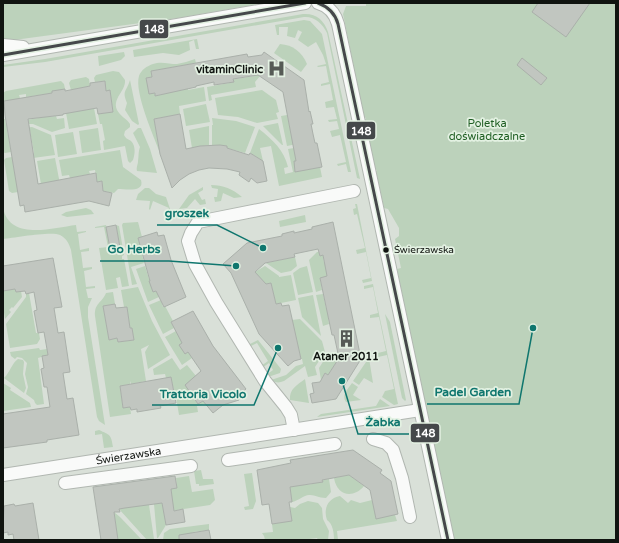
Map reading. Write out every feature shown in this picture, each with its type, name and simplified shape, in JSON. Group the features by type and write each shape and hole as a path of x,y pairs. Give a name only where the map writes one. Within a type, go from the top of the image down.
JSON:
{"street":[{"path":"3,55 304,3"},
{"path":"318,3 330,9 338,24 448,540"},
{"path":"3,45 38,49"},
{"path":"294,430 291,415 264,381 216,302 195,264 188,241 198,222 354,191"},
{"name":"Świerzawska","path":"3,475 420,410"},
{"path":"373,439 386,443 393,450 402,478 410,517"},
{"path":"228,460 335,444"},
{"path":"65,483 191,466"}],"green space":[{"path":"3,3 265,3 178,18 14,40 3,39"},
{"name":"Poletka doświadczalne","path":"366,3 616,3 616,540 454,540 397,269 401,268 395,239 399,236 399,228 388,209 384,208 343,14 346,6 366,6"},
{"path":"303,14 316,16 319,18 328,32 360,179 357,178 327,33 321,24 315,19 304,17 45,62 3,67 3,65"},
{"path":"304,20 310,21 322,34 351,172 348,172 346,164 338,166 337,164 346,162 340,135 332,137 330,131 339,129 337,121 329,122 328,120 337,119 334,107 326,108 325,102 333,100 330,84 321,86 321,84 329,82 326,66 317,66 326,64 316,42 308,47 298,40 302,32 298,30 295,38 287,36 288,27 279,27 279,35 277,35 275,25"},
{"path":"197,39 199,49 196,49 194,40 189,42 190,50 179,55 163,53 134,57 133,50"},
{"path":"280,44 289,46 300,53 307,64 301,72 274,53"},
{"path":"124,52 125,56 121,60 99,66 98,56"},
{"path":"195,59 196,63 151,71 152,77 146,78 156,96 188,87 188,90 204,87 206,101 179,106 180,114 154,119 160,153 149,126 139,93 139,76 144,68 156,63 177,64"},
{"path":"113,71 119,72 125,80 125,84 116,102 116,106 118,112 130,124 130,127 125,131 124,135 133,143 135,153 133,160 130,163 128,161 125,146 104,150 103,141 105,140 102,124 100,124 98,114 113,111 110,91 106,91 105,81 95,82 94,78 96,75"},
{"path":"256,73 260,76 255,82 256,87 211,95 212,100 209,101 207,87 229,83 229,80 254,76"},
{"path":"86,77 89,79 90,86 71,90 69,83 71,80"},
{"path":"130,80 138,125 132,121 125,110 127,103 125,92"},
{"path":"61,81 64,84 65,89 52,93 26,97 26,94 19,95 20,98 3,107 3,93 6,91"},
{"path":"262,90 276,100 279,112 276,113 278,119 257,123 238,117 218,115 215,98"},
{"path":"206,104 210,122 186,126 183,109"},
{"path":"94,108 97,124 69,129 66,113"},
{"path":"287,115 290,128 297,144 287,146 281,116"},
{"path":"56,116 57,119 64,118 65,128 52,132 33,124 27,124 27,120"},
{"path":"212,118 236,121 255,127 245,153 227,148 227,146 212,145"},
{"path":"3,119 5,119 6,125 9,125 9,128 7,129 8,135 10,135 11,139 9,140 11,152 5,153 3,152"},
{"path":"278,123 283,145 263,126"},
{"path":"209,126 209,145 192,148 189,130"},
{"path":"32,127 51,135 55,155 33,158 34,153 30,131 24,131 24,128"},
{"path":"98,128 101,150 82,153 79,131"},
{"path":"138,128 141,128 150,149 157,173 137,171 140,147 133,133"},
{"path":"259,129 273,141 284,155 288,167 284,168 285,174 293,172 288,149 294,148 299,171 320,167 322,177 279,186 271,146 260,148 263,161 261,162 260,159 250,153"},
{"path":"73,132 77,154 58,157 55,135"},
{"path":"120,150 123,167 141,180 140,187 137,189 118,189 114,193 103,191 102,181 97,182 95,170 89,171 90,174 70,178 69,175 62,176 59,160"},
{"path":"12,157 14,158 13,162 18,192 12,193 9,191 4,160"},
{"path":"55,158 60,184 42,190 37,161"},
{"path":"211,185 228,188 242,197 234,198 223,193 221,201 215,202 214,197 217,197 218,189 212,188"},
{"path":"203,187 203,190 198,193 202,200 205,199 206,204 200,205 195,199 187,208 179,209 189,195"},
{"path":"145,188 149,188 156,194 166,197 170,209 170,217 166,216 169,208 153,201 150,210 150,201 136,200 138,194"},
{"path":"355,204 357,204 372,281 363,283 362,280 371,278 366,252 357,254 356,250 365,248 357,214 354,215 353,209 356,208"},
{"path":"3,208 7,218 14,225 23,229 44,230 76,225 77,232 86,231 78,234 80,250 89,248 89,251 81,252 83,268 92,267 92,269 84,271 86,287 95,286 95,288 86,289 88,298 92,298 88,307 88,317 105,425 99,421 97,417 69,245 64,238 55,234 41,234 3,239"},
{"path":"86,208 91,210 94,214 67,217 61,215 66,212"},
{"path":"305,215 306,222 280,227 279,221"},
{"path":"138,222 142,237 138,238 144,263 131,267 137,284 132,285 122,225 123,223"},
{"path":"106,225 111,254 121,252 116,225 119,226 124,255 122,256 122,259 124,259 129,286 122,287 120,277 116,278 118,288 106,290 99,248 108,247 104,227 95,227"},
{"path":"317,252 319,252 320,256 323,255 324,263 336,260 339,274 320,278 322,290 316,292 309,260"},
{"path":"295,257 297,266 291,271 281,273 266,263"},
{"path":"145,266 153,292 157,291 159,297 148,302 136,269"},
{"path":"265,266 279,277 291,275 296,300 276,304 271,283 266,284 255,272"},
{"path":"307,266 313,292 298,295 293,273 300,268"},
{"path":"373,284 398,404 394,405 382,397 385,391 394,389 387,355 378,357 378,353 386,351 379,317 370,318 370,315 378,313 373,287 364,289 364,286"},
{"path":"138,287 152,321 170,355 148,369 145,352 149,345 141,349 146,381 131,384 130,381 130,384 120,386 123,408 130,407 131,414 110,417 95,312 97,306 106,293 113,292 115,304 103,306 109,340 117,338 118,342 134,340 132,328 130,328 127,307 124,307 121,290"},
{"path":"15,289 16,292 21,291 22,297 13,308 12,307 9,310 11,312 5,319 3,291"},
{"path":"29,293 36,333 39,333 40,339 37,344 10,348 6,324 26,297 26,294"},
{"path":"323,294 326,308 329,307 330,316 328,317 329,324 323,326 316,295"},
{"path":"313,295 321,336 302,317 298,298"},
{"path":"161,300 163,307 165,306 173,321 171,322 174,328 163,334 149,305"},
{"path":"385,314 390,322 405,401 402,398"},
{"path":"300,319 322,341 325,352 315,367 317,375 308,377 305,366 284,381 274,382 271,380 286,375 296,366 303,364 292,320"},
{"path":"176,331 189,351 184,354 188,352 192,358 182,365 165,337"},
{"path":"258,340 281,369 280,373 268,377 266,375 273,370 269,363 262,368 261,366 268,361 257,343 249,347 248,345"},
{"path":"39,348 40,350 47,349 48,355 38,358 44,404 37,405 34,400 26,394 28,387 25,374 27,363 22,358 17,357 15,359 11,356 10,352"},
{"path":"338,355 339,358 328,375 325,373 321,380 319,368 326,357"},
{"path":"172,358 180,370 187,365 196,376 188,383 196,393 192,396 198,404 203,401 206,404 197,406 198,412 179,415 171,378 166,378 165,374 154,375 153,369"},
{"path":"369,358 373,383 364,378 359,385 353,381 366,362 365,359"},
{"path":"18,359 23,360 24,362 23,374 26,388 24,393 4,378"},
{"path":"305,379 309,403 290,400 292,390 296,385"},
{"path":"3,383 11,388 10,390 30,403 31,407 3,411"},
{"path":"352,383 358,387 353,395 361,400 346,402 344,397"},
{"path":"380,399 390,406 317,417 321,414 376,406"},
{"path":"99,430 109,436 112,440 113,447 104,448 102,434 95,435 95,431"},
{"path":"201,470 203,479 213,479 214,484 199,486 199,484 196,484 194,471"},
{"path":"252,473 256,501 253,509 245,510 244,507 249,506 244,474"},
{"path":"349,475 364,486 355,493 346,494 338,489 334,478"},
{"path":"189,476 192,492 213,489 215,500 210,505 164,512 166,525 157,538 154,504 169,489 177,488 176,478"},
{"path":"288,478 305,485 312,484 312,482 323,482 322,480 329,479 331,492 326,498 308,495 292,502"},
{"path":"340,496 348,503 351,500 360,503 372,500 395,515 397,521 337,531 338,540 334,540 333,529 326,516 326,508 332,499"},
{"path":"308,501 318,503 322,508 323,519 329,531 328,540 318,540 317,538 302,540 265,540 262,533 273,532 272,524 291,520 290,507 295,508"},
{"path":"149,505 153,540 147,540 119,509 125,508 125,506"},
{"path":"114,512 120,517 142,540 118,540"},
{"path":"209,524 209,530 193,532 187,540 163,540 164,533 170,529"}],"building":[{"path":"538,3 590,3 566,37 532,12"},
{"path":"264,52 304,80 309,112 310,111 313,124 311,124 313,134 315,143 317,143 322,167 295,172 294,161 296,161 283,92 258,75 233,79 234,82 214,85 214,82 155,96 155,93 149,94 146,78 152,77 151,71 247,54 248,57 262,55"},
{"path":"522,58 547,78 541,85 517,65"},
{"path":"105,81 106,91 110,90 113,112 98,114 97,108 63,115 28,119 38,184 96,173 97,182 102,181 103,191 112,193 109,206 89,201 25,212 24,205 20,206 4,101 52,93 52,91 65,89 65,91 90,86 90,83"},
{"path":"180,114 186,149 200,146 220,145 227,146 227,148 249,155 250,153 263,161 267,181 257,183 251,178 249,182 239,175 240,172 227,169 209,168 189,174 172,188 160,154 154,119"},
{"path":"333,222 361,359 336,399 312,403 310,394 314,393 312,383 320,382 325,373 328,375 339,358 334,335 332,335 320,278 327,276 323,255 320,256 318,249 294,254 295,257 265,263 255,272 266,284 271,283 276,304 281,303 282,306 289,305 301,359 294,361 288,366 259,334 231,273 223,264 247,243 282,236 282,234 294,231 294,233 312,229 312,227"},
{"path":"116,225 121,253 111,254 106,227"},
{"path":"157,232 158,236 164,235 171,260 186,297 164,307 156,291 153,292 138,238"},
{"path":"53,258 62,307 54,308 58,333 64,332 70,372 63,373 67,399 73,398 79,435 47,440 47,442 3,448 3,414 50,407 47,387 44,387 41,369 44,368 42,356 48,355 44,332 38,333 34,311 37,310 34,292 26,294 25,291 16,292 15,289 3,291 3,266"},
{"path":"115,304 116,308 127,307 130,328 132,328 134,340 118,342 117,338 109,340 103,306"},
{"path":"193,311 213,346 246,389 237,397 239,400 223,405 213,413 203,401 198,404 185,385 201,371 188,352 185,354 179,345 182,343 171,322"},
{"path":"171,377 176,403 160,406 161,408 137,412 137,409 131,410 130,407 123,408 120,386"},
{"path":"353,450 382,470 380,473 391,481 398,514 376,519 370,490 349,475 322,480 323,482 290,487 292,502 289,502 292,521 272,524 269,504 262,505 257,470 291,463 290,460"},
{"path":"175,476 177,488 171,489 174,511 183,509 185,522 166,525 162,503 119,509 120,512 114,512 118,540 101,540 93,487"},
{"path":"33,503 39,540 14,540 13,534 8,535 8,532 3,533 4,506"},
{"path":"209,530 211,540 179,540 179,535"}],"transit line":[{"name":"148","path":"3,55 305,3"},
{"name":"148","path":"318,3 331,11 338,24 448,540"}],"place":[{"name":"vitaminClinic","path":"276,69"},
{"name":"groszek","path":"263,248"},
{"name":"Świerzawska","path":"386,250"},
{"name":"Go Herbs","path":"236,266"},
{"name":"Padel Garden","path":"533,328"},
{"name":"Ataner 2011","path":"346,338"},
{"name":"Trattoria Vicolo","path":"278,348"},
{"name":"Żabka","path":"342,381"}]}
